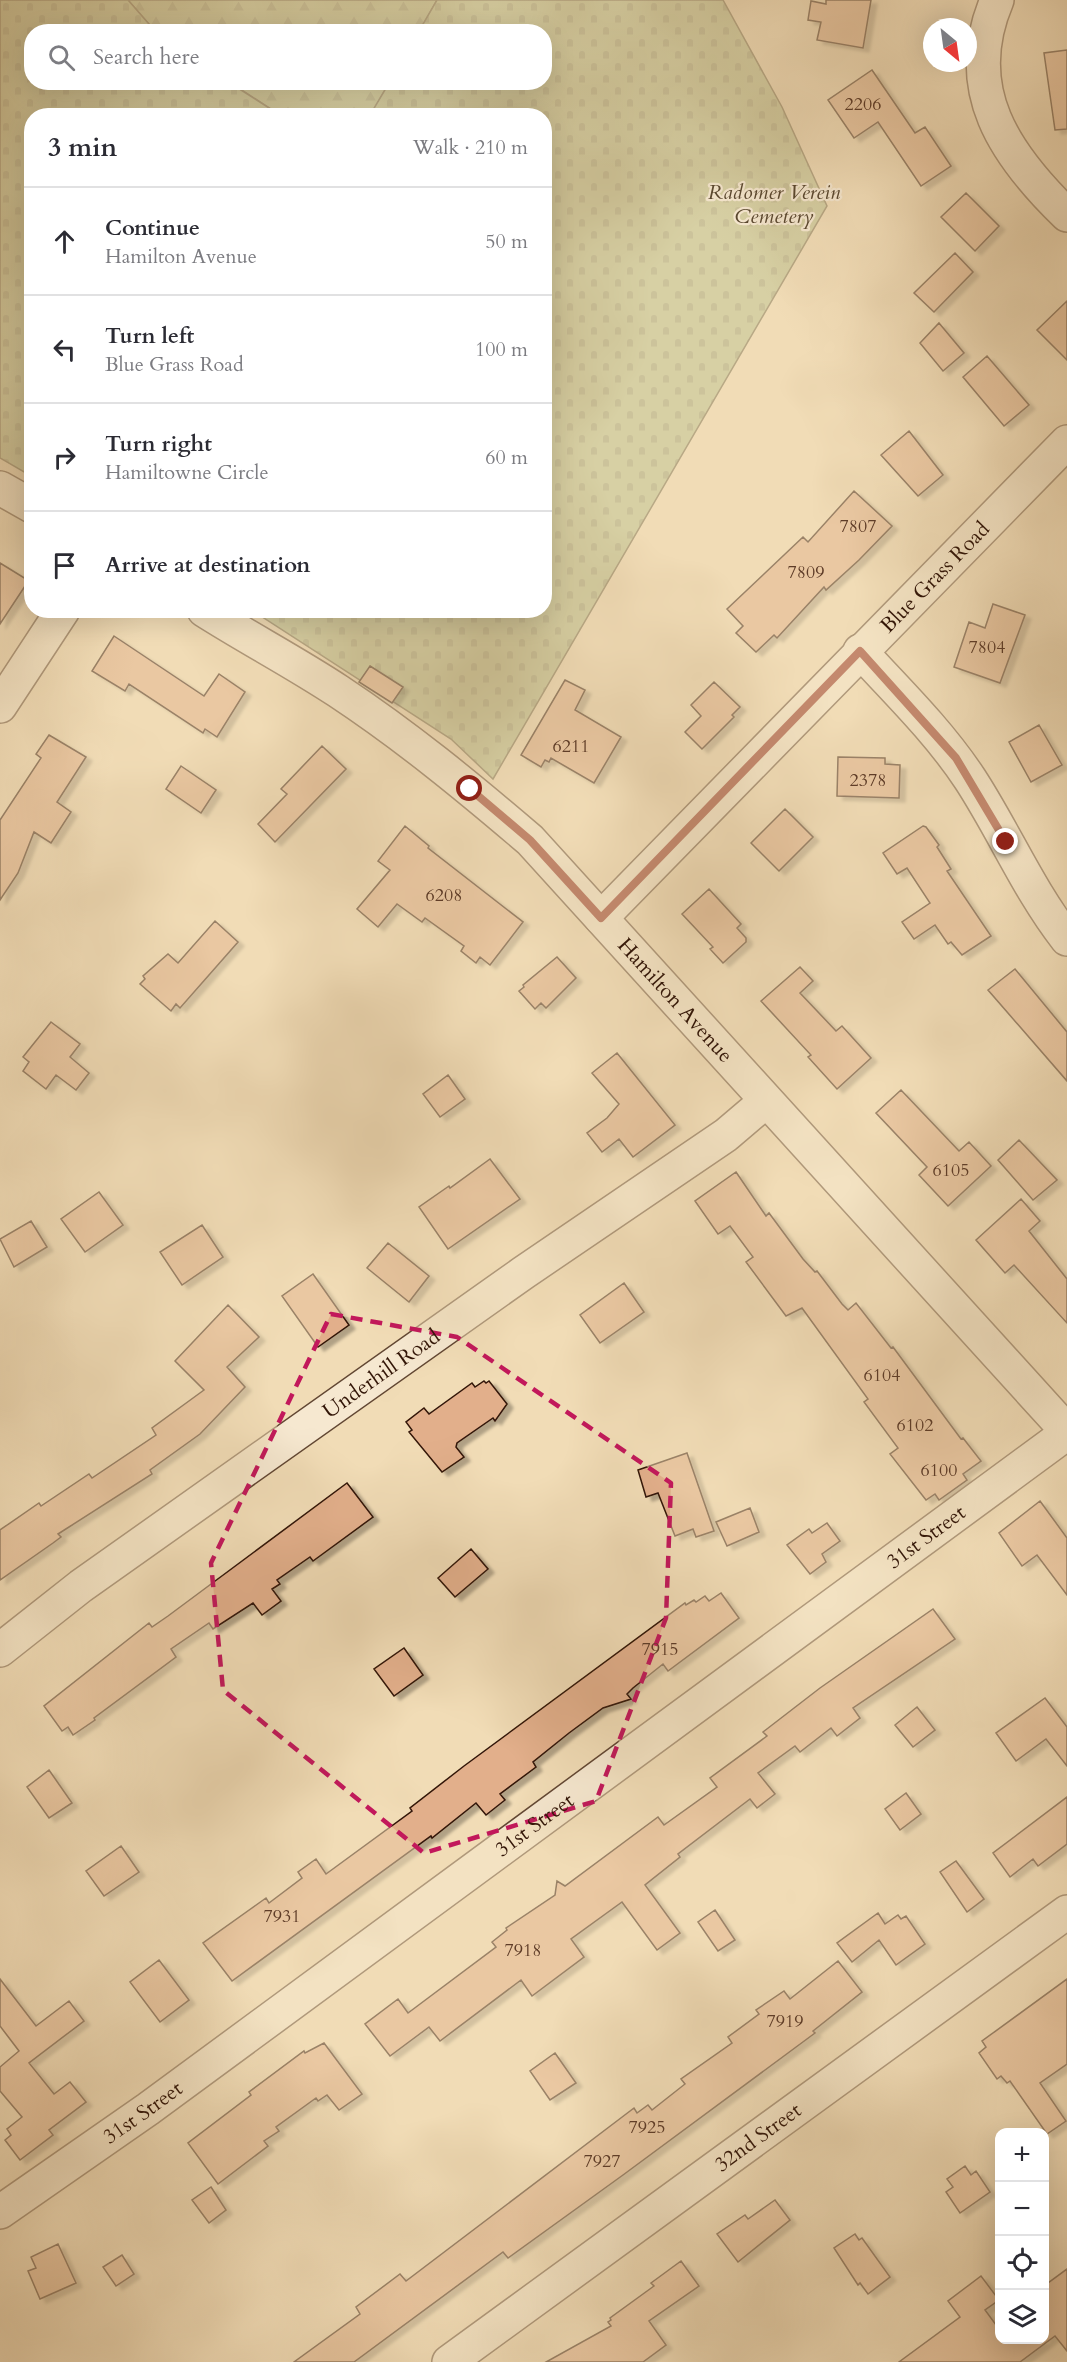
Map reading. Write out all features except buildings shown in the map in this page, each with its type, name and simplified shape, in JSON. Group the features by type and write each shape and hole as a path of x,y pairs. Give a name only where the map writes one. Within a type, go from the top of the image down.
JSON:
{"street":[{"path":"997,0 986,36 984,57 985,83 994,121 1015,158 1067,215"},
{"name":"Blue Grass Road","path":"601,918 1067,442"},
{"path":"0,488 24,502"},
{"path":"0,706 58,618"},
{"name":"Hamilton Avenue","path":"217,618 338,690 448,770 530,840 1067,1432"},
{"path":"860,651 956,758 984,802 1044,908 1067,939"},
{"name":"Underhill Road","path":"0,1650 81,1586 523,1273 726,1135 766,1101"},
{"name":"31st Street","path":"0,2212 148,2109 1067,1432"},
{"name":"32nd Street","path":"449,2362 1067,1912"}],"highlighted area":[{"path":"331,1314 457,1337 671,1483 666,1618 596,1801 424,1853 223,1690 211,1563"}],"green space":[{"path":"0,0 128,0 149,24 24,24 24,90 241,90 269,108 24,108 24,472 0,458"},
{"path":"128,0 437,0 424,24 149,24"},
{"name":"Radomer Verein Cemetery","path":"437,0 723,0 782,107 827,206 493,779 451,739 264,618 552,618 552,108 374,108 385,90 552,90 552,24 423,24"},
{"path":"242,90 385,90 375,108 269,108"}],"route":[{"path":"470,789 530,840 601,918 860,651 956,758 1006,842"}]}
